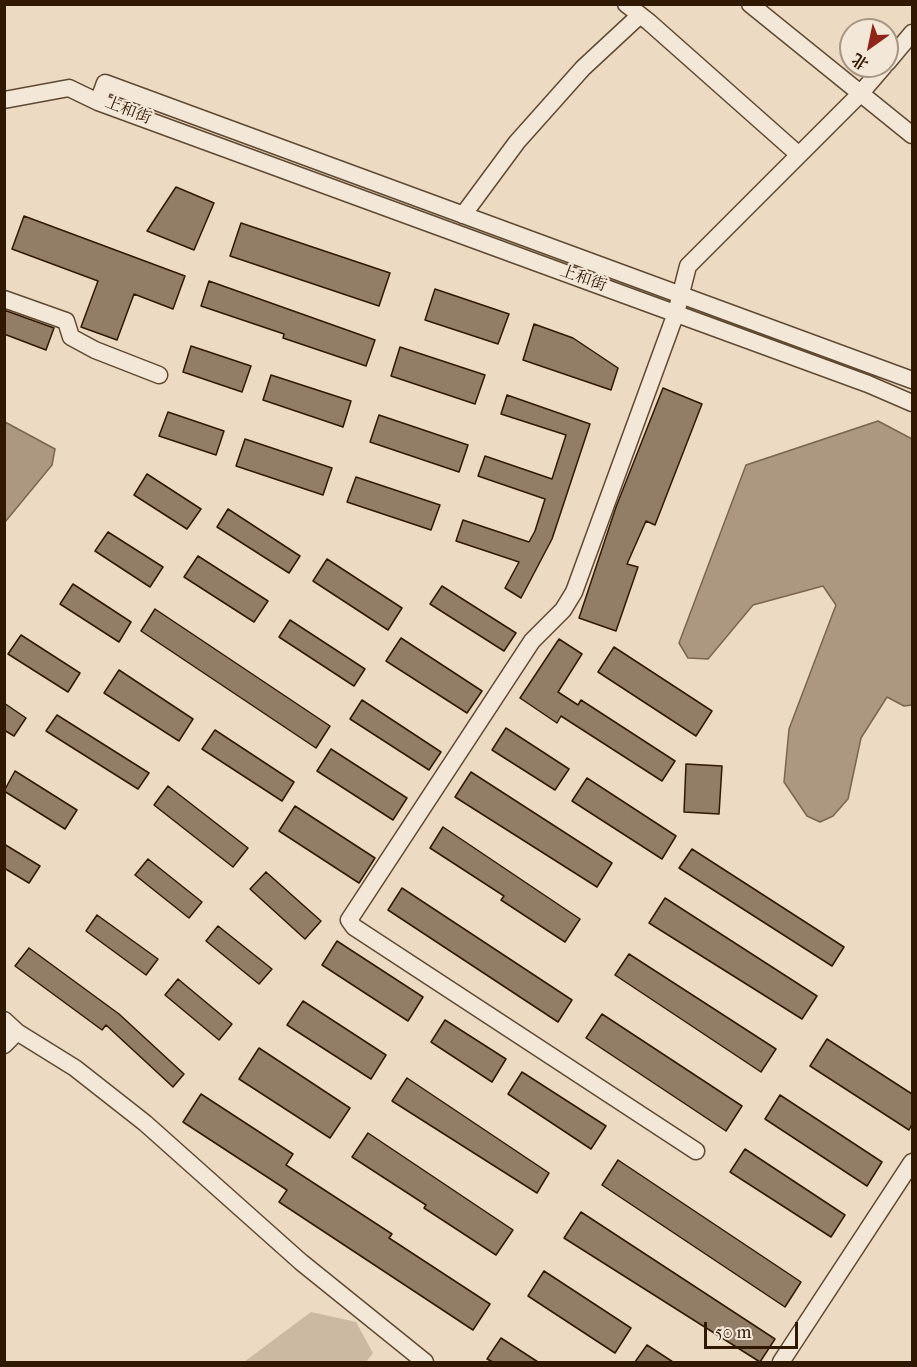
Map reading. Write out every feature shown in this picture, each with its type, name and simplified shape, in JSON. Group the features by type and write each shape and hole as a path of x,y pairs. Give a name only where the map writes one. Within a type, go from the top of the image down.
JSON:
{"street":[{"path":"626,4 799,155"},
{"path":"750,4 912,135"},
{"path":"464,215 517,142 583,68 639,16"},
{"path":"899,48 912,33"},
{"path":"696,1151 354,927 349,920 532,641 563,610 574,592 676,313 688,266 874,78"},
{"name":"上和街","path":"912,380 105,83 98,102 676,313 912,403"},
{"path":"4,100 69,88 98,102"},
{"path":"4,299 66,321 71,337 95,350 159,375"},
{"path":"4,1020 17,1032 75,1068 145,1123 301,1262 425,1362"},
{"path":"4,1045 17,1032"},
{"path":"781,1362 912,1162"}],"shaded area":[{"path":"878,421 912,439 912,705 904,706 887,697 861,738 848,799 833,816 820,822 807,816 784,782 789,729 836,605 823,586 753,605 708,659 688,658 679,643 746,465"},
{"path":"5,422 55,449 52,465 5,522"},
{"path":"311,1312 356,1322 373,1353 366,1362 244,1362"}],"building":[{"path":"176,187 214,203 194,250 147,231"},
{"path":"24,216 185,276 173,309 134,294 117,340 81,327 98,281 12,249"},
{"path":"241,223 390,273 379,306 230,256"},
{"path":"209,281 375,340 366,366 283,338 284,334 201,306"},
{"path":"435,289 509,314 498,344 425,320"},
{"path":"4,310 54,328 46,350 4,334"},
{"path":"534,324 573,338 618,368 611,390 523,360"},
{"path":"191,346 251,366 242,392 183,372"},
{"path":"400,347 485,375 475,404 391,376"},
{"path":"271,375 351,401 343,427 263,400"},
{"path":"663,388 702,404 655,525 646,521 627,564 638,567 616,631 579,618 616,507"},
{"path":"507,395 590,424 552,539 521,598 505,588 519,562 456,541 463,520 529,542 535,531 545,499 478,476 485,456 552,479 566,435 501,414"},
{"path":"168,412 224,431 216,455 159,436"},
{"path":"379,415 468,445 459,472 370,442"},
{"path":"245,439 332,468 323,495 236,466"},
{"path":"147,474 201,509 187,529 134,495"},
{"path":"356,477 440,505 431,530 347,502"},
{"path":"228,509 300,556 289,573 217,527"},
{"path":"108,532 163,567 150,587 95,551"},
{"path":"198,556 268,601 254,622 184,577"},
{"path":"327,559 402,608 388,630 313,581"},
{"path":"73,584 131,622 119,642 60,604"},
{"path":"442,586 516,633 504,651 430,604"},
{"path":"155,609 330,726 316,748 141,631"},
{"path":"290,620 365,669 354,686 279,637"},
{"path":"21,635 80,673 68,692 8,654"},
{"path":"401,638 482,691 467,713 386,661"},
{"path":"559,639 582,654 558,692 578,705 581,700 675,761 662,781 561,716 557,723 520,698"},
{"path":"614,647 712,711 696,736 598,672"},
{"path":"119,670 193,719 179,741 104,693"},
{"path":"362,700 441,752 429,770 350,719"},
{"path":"4,703 26,718 14,736 4,730"},
{"path":"57,715 149,773 138,789 46,731"},
{"path":"506,728 569,769 555,790 492,750"},
{"path":"215,730 294,782 282,801 202,749"},
{"path":"331,749 407,798 393,820 317,771"},
{"path":"686,764 722,766 719,814 684,812"},
{"path":"15,771 77,810 65,829 4,791"},
{"path":"471,772 612,863 597,887 455,797"},
{"path":"587,778 676,836 662,859 572,801"},
{"path":"168,786 248,848 233,867 154,805"},
{"path":"295,806 375,858 359,883 279,831"},
{"path":"443,827 580,919 565,942 501,900 504,896 430,848"},
{"path":"4,844 40,866 29,883 4,868"},
{"path":"692,849 844,947 832,966 679,868"},
{"path":"148,859 202,902 189,918 135,875"},
{"path":"266,872 321,921 305,939 250,889"},
{"path":"402,888 572,1000 558,1022 388,910"},
{"path":"665,898 817,996 802,1019 649,923"},
{"path":"97,915 158,959 146,975 86,931"},
{"path":"218,926 272,969 259,984 206,941"},
{"path":"337,941 423,997 408,1021 322,965"},
{"path":"29,948 119,1014 184,1074 173,1087 106,1025 102,1030 15,966"},
{"path":"629,954 776,1049 761,1072 615,975"},
{"path":"178,979 232,1024 219,1040 165,995"},
{"path":"303,1001 386,1055 371,1079 287,1025"},
{"path":"602,1014 742,1106 726,1131 586,1038"},
{"path":"445,1020 506,1059 492,1082 431,1042"},
{"path":"827,1039 912,1094 912,1124 909,1130 810,1066"},
{"path":"259,1048 350,1108 330,1138 239,1079"},
{"path":"522,1072 606,1126 591,1149 508,1094"},
{"path":"407,1078 549,1173 537,1193 392,1101"},
{"path":"201,1094 293,1154 286,1165 392,1234 389,1238 490,1304 473,1330 279,1202 287,1190 183,1122"},
{"path":"780,1095 882,1162 867,1186 765,1119"},
{"path":"368,1133 513,1230 496,1255 424,1208 426,1205 352,1157"},
{"path":"745,1149 845,1215 831,1237 730,1172"},
{"path":"618,1160 801,1282 785,1307 602,1185"},
{"path":"581,1212 775,1339 760,1362 564,1238"},
{"path":"544,1271 631,1328 615,1353 528,1296"},
{"path":"501,1338 538,1362 493,1362 487,1359"},
{"path":"647,1345 673,1362 635,1362"}]}
